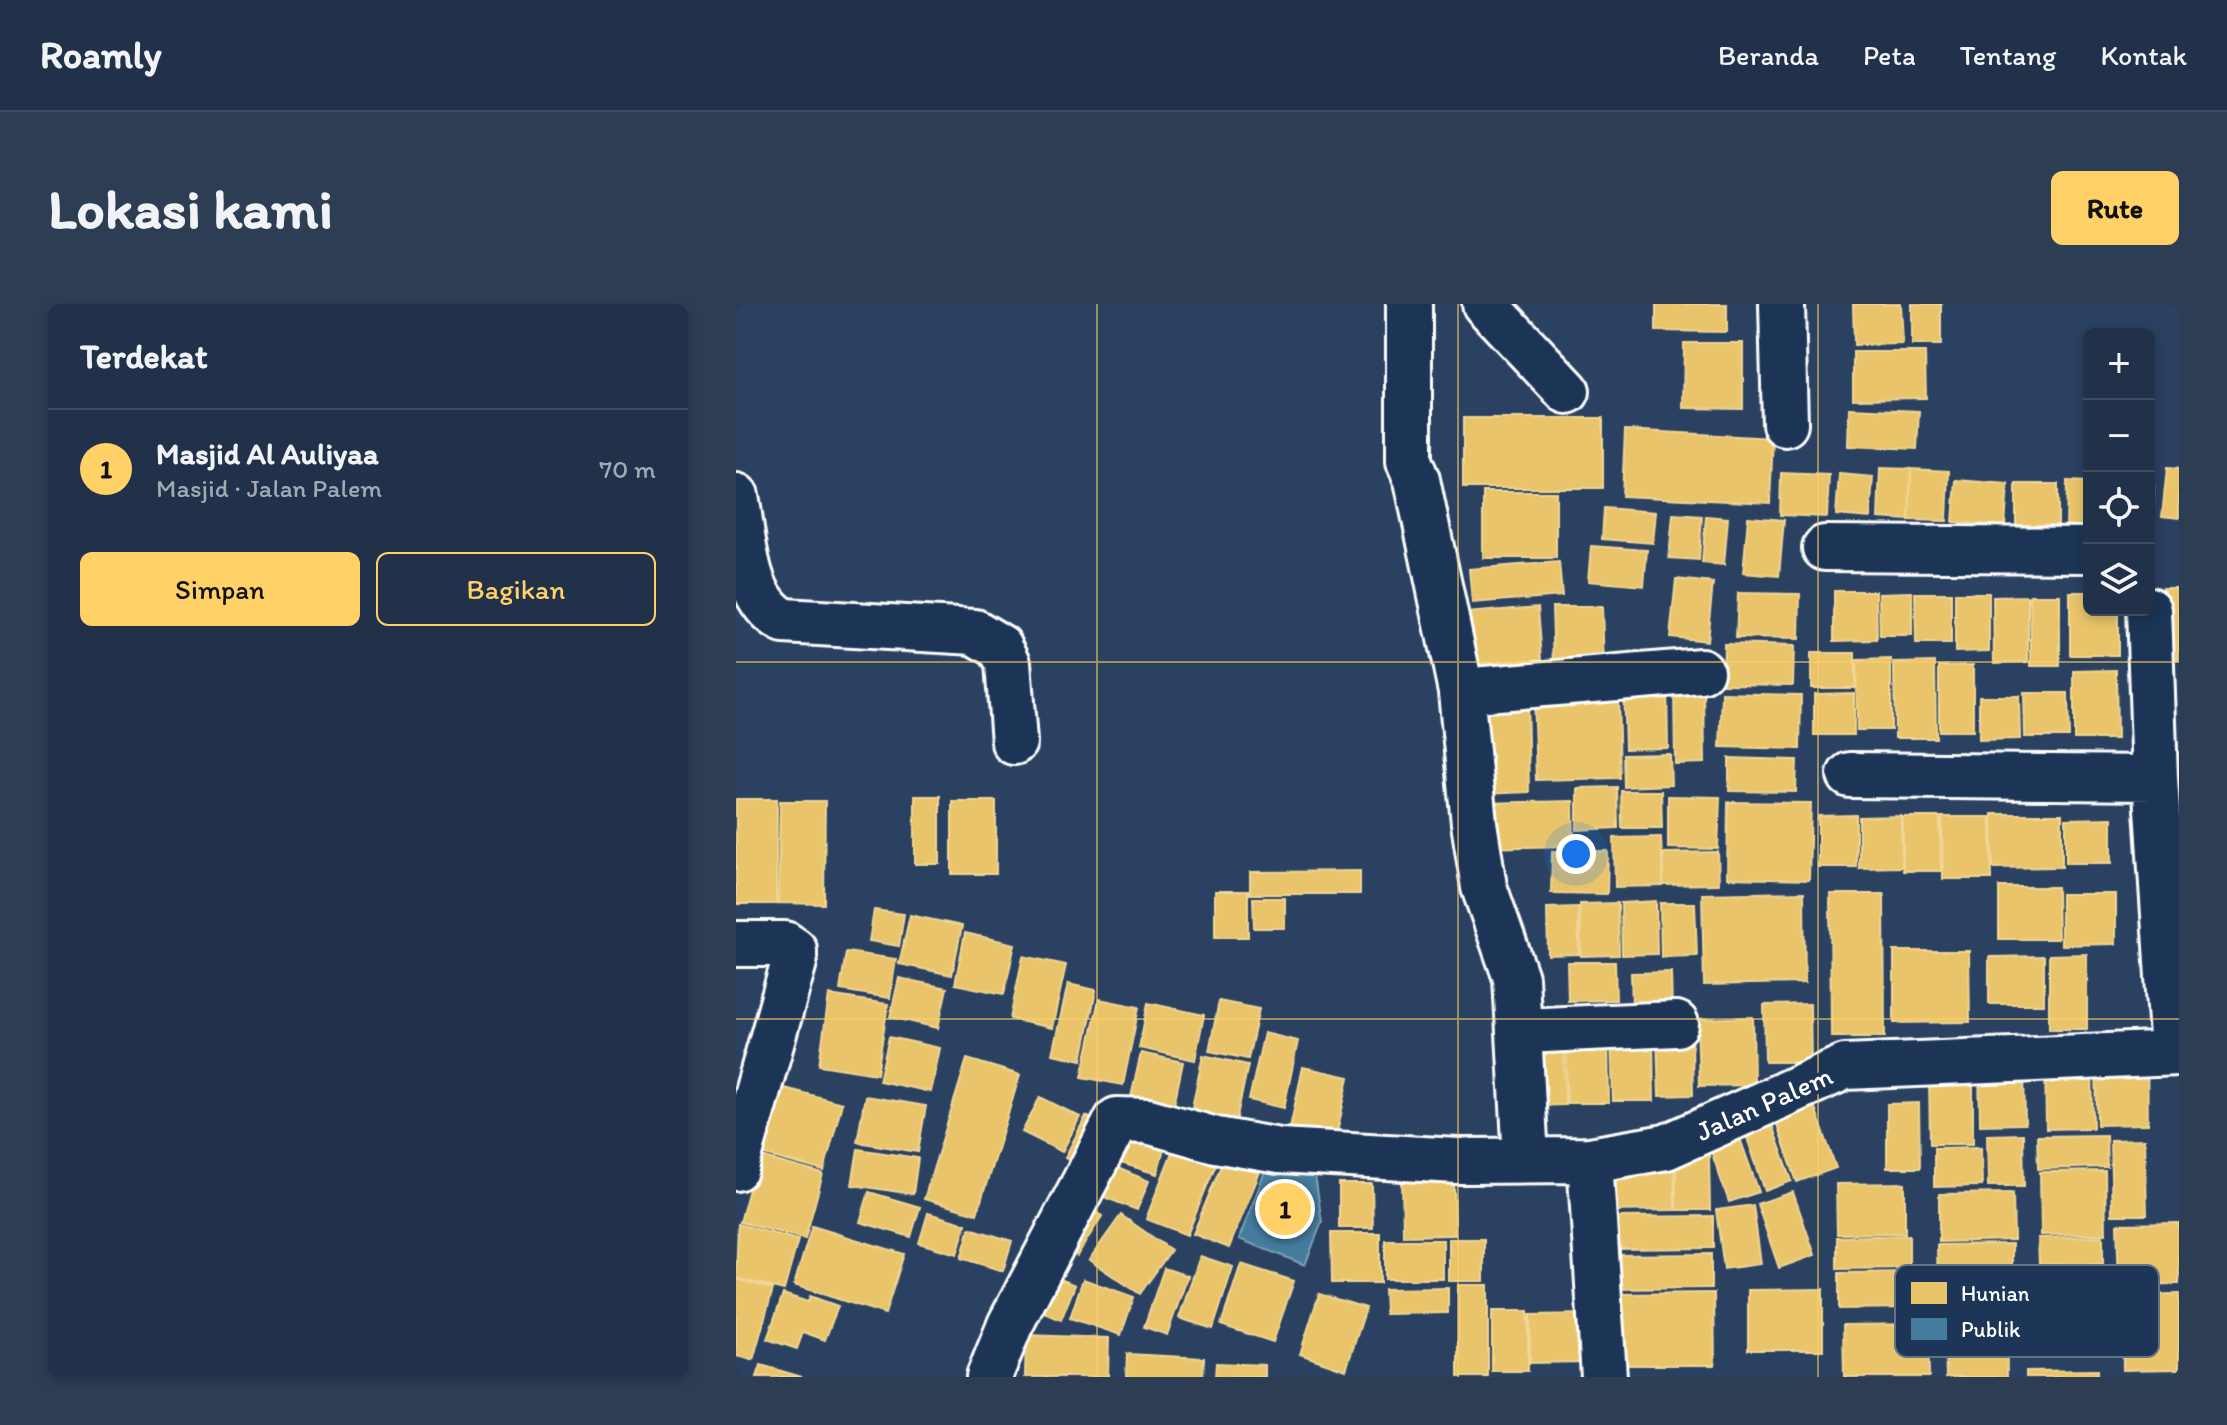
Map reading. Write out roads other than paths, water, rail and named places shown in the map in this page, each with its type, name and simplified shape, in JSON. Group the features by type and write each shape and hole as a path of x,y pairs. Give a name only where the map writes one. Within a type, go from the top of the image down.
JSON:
{"street":[{"path":"1409,304 1409,461 1417,480 1461,691 1474,823 1484,887 1516,978 1522,1031 1526,1160"},
{"path":"1485,304 1567,391"},
{"path":"1782,304 1785,424"},
{"path":"736,496 757,598 769,613 784,621 975,632 1000,647 1008,663 1014,742"},
{"path":"1825,548 2083,550"},
{"path":"2149,616 2155,778 2176,1052"},
{"path":"1461,691 1701,671"},
{"path":"1850,775 2155,778"},
{"path":"736,944 785,944 794,950 794,962 736,1168"},
{"path":"1522,1031 1676,1024"},
{"name":"Jalan Palem","path":"989,1377 1010,1325 1117,1120 1148,1121 1216,1140 1279,1151 1352,1156 1590,1160 1666,1147 1845,1067 2176,1052"},
{"path":"1590,1160 1604,1377"}],"place":[{"name":"Masjid Al Auliyaa","path":"1285,1209"}]}
